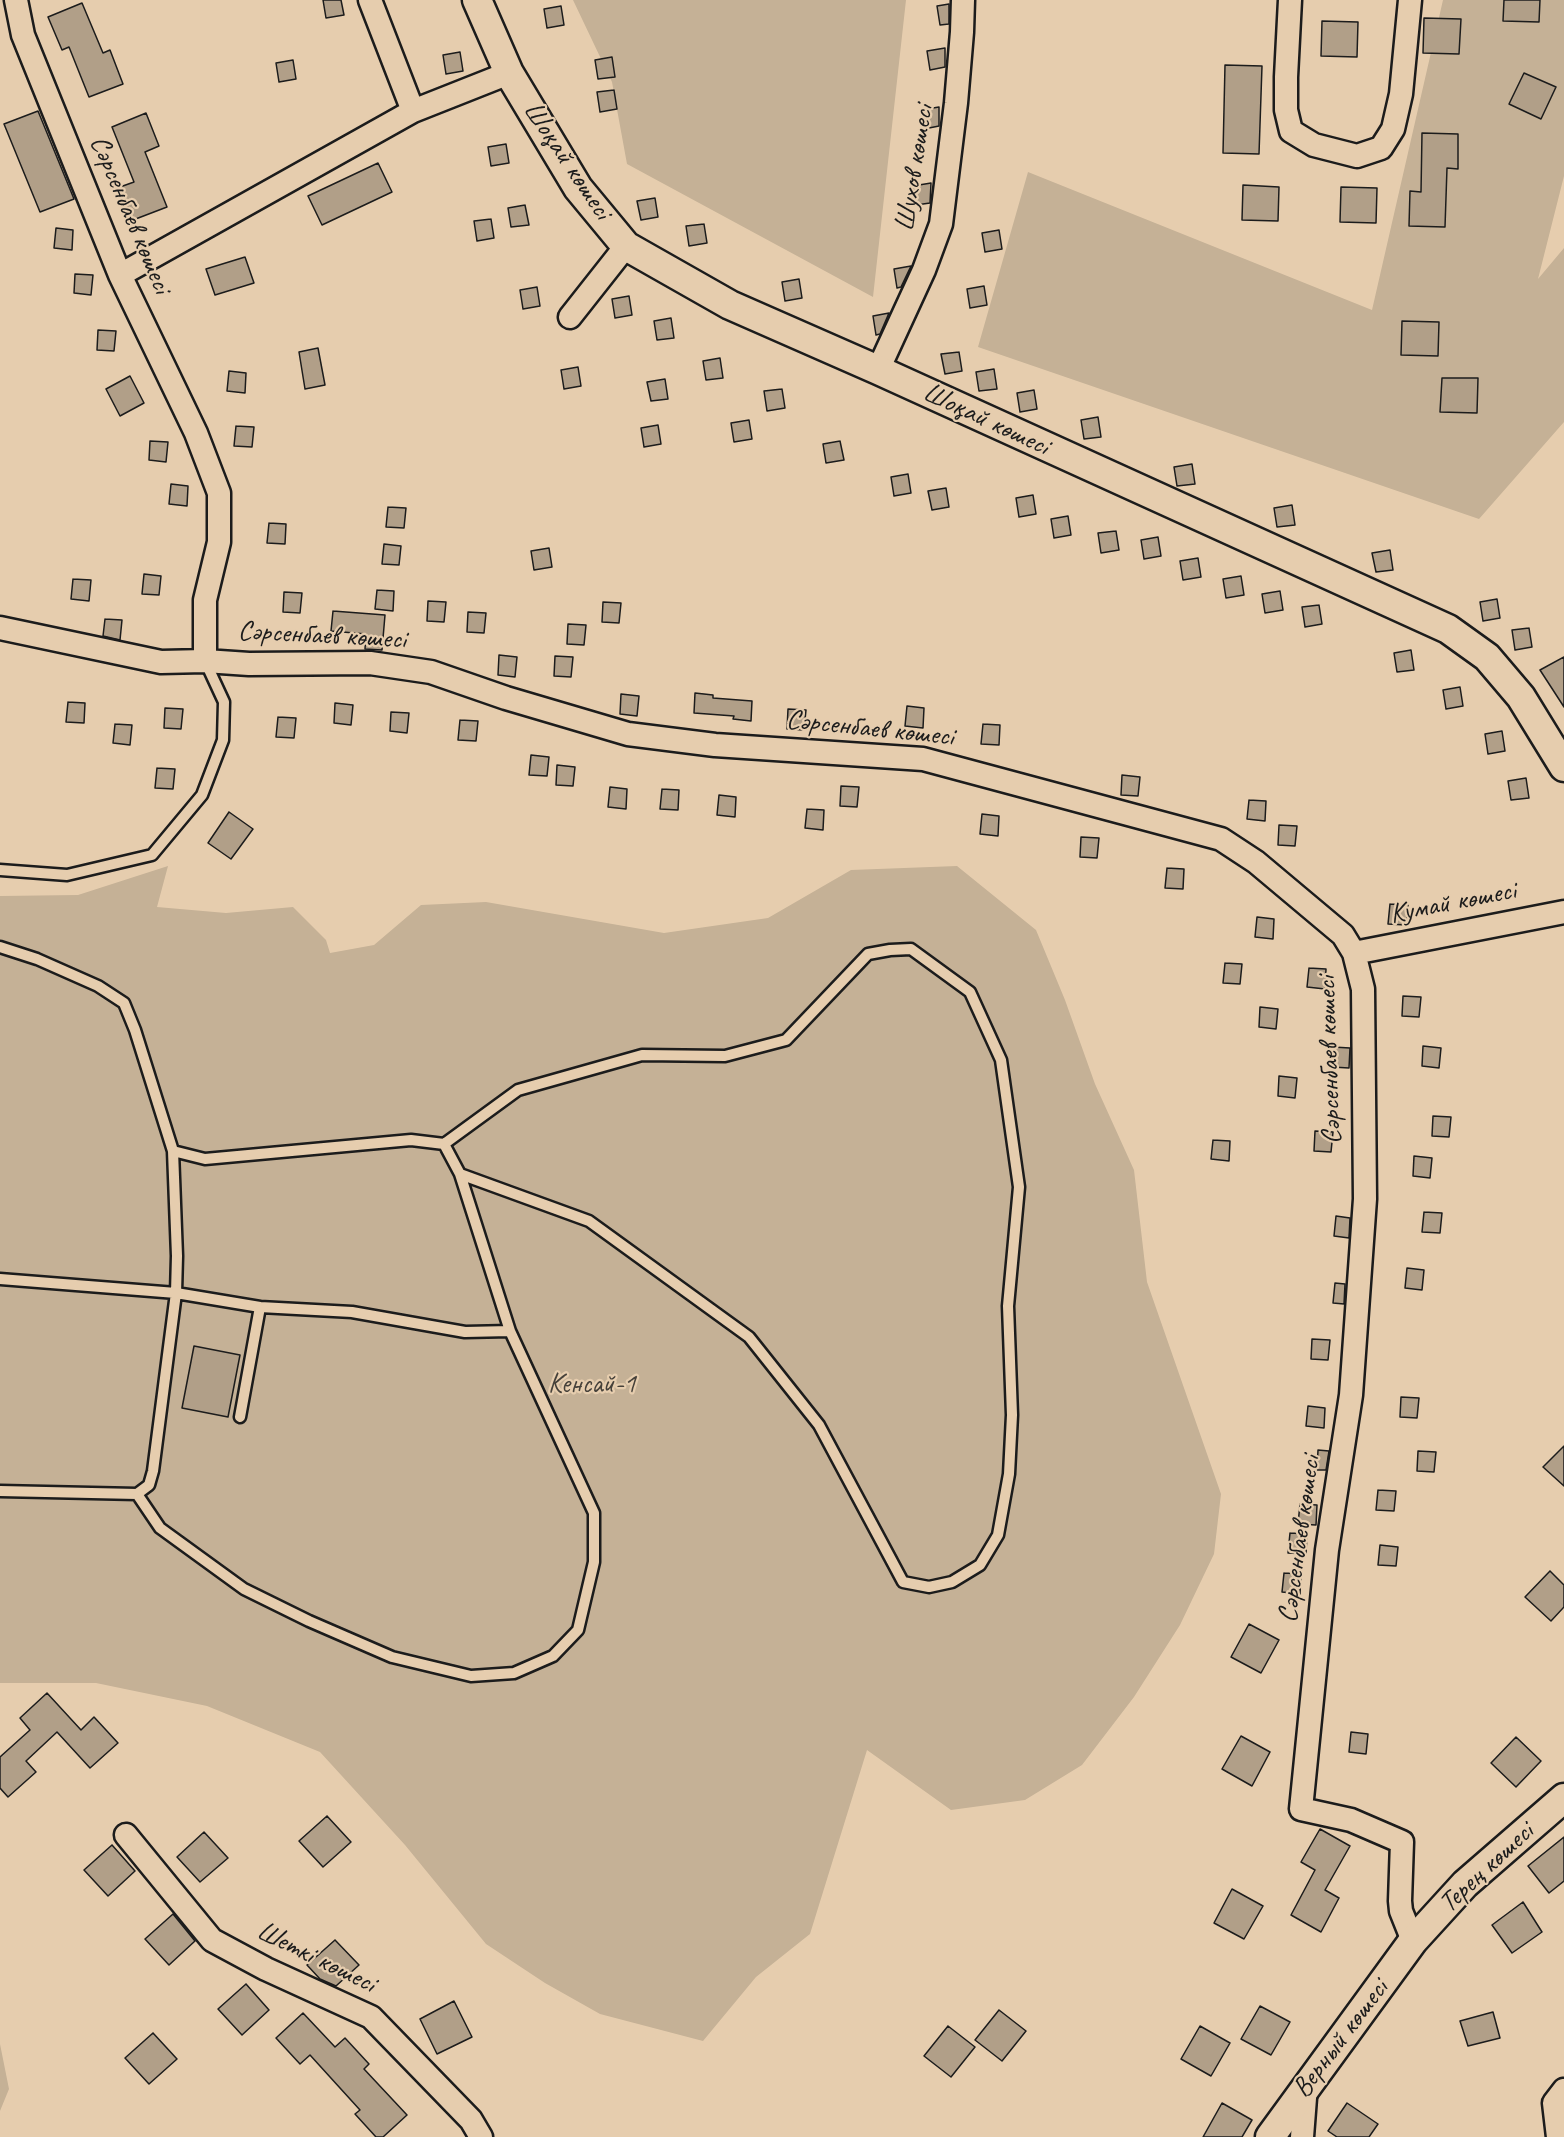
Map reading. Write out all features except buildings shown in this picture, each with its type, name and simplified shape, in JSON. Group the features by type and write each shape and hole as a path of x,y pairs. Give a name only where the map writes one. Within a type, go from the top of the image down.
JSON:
{"street":[{"name":"Сәрсенбаев көшесі","path":"16,0 23,35 120,275 196,433 219,493 219,542 205,600 205,661"},
{"path":"370,0 412,111"},
{"name":"Шоқай көшесі","path":"477,0 509,73 579,188 626,246 730,305 879,370 1448,629 1487,657 1521,697 1564,766"},
{"name":"Шухов көшесі","path":"879,370 924,270 941,224 956,103 963,0"},
{"path":"1290,0 1286,110 1291,131 1314,145 1357,156 1381,148 1393,129 1401,94 1410,0"},
{"path":"120,275 412,111 509,73"},
{"path":"570,317 626,246"},
{"name":"Сәрсенбаев көшесі","path":"0,628 160,663 205,661 370,663 431,672 506,698 628,734 715,745 803,749 934,761 1221,839 1257,862 1343,935 1354,953 1363,989 1365,1199 1351,1395 1327,1551 1301,1809 1352,1820 1402,1842 1401,1911 1413,1941"},
{"name":"Кумай көшесі","path":"1354,953 1564,912"},
{"name":"Терең көшесі","path":"1413,1941 1466,1884 1564,1798"},
{"name":"Шеткі көшесі","path":"126,1835 212,1940 266,1970 371,2017 471,2120 481,2137"},
{"name":"Верный көшесі","path":"1270,2137 1413,1941"},
{"path":"1302,2137 1306,2085"},
{"path":"1558,2137 1559,2097"}],"lane":[{"path":"0,870 67,875 152,855 202,795 223,740 224,702 205,661"},
{"path":"0,947 37,959 98,986 124,1003 135,1030 173,1151 177,1245 176,1293 153,1471 149,1485 137,1494 0,1491"},
{"path":"173,1151 205,1159 411,1140 444,1144 518,1090 642,1055 725,1056 786,1040 868,954 911,949 970,992 1001,1060 1019,1187 1008,1306 1012,1415 1009,1474 998,1535 980,1565 952,1582 929,1587 903,1582 819,1425 749,1337 589,1221 460,1174"},
{"path":"137,1494 160,1528 244,1589 309,1621 392,1657 471,1676 514,1673 553,1656 578,1630 594,1562 594,1513 510,1331 460,1174 444,1144"},
{"path":"0,1279 176,1293 260,1307 352,1312 465,1332 510,1331"},
{"path":"240,1417 260,1307"},
{"path":"0,1498 13,1492"}],"green space":[{"path":"573,0 906,0 873,297 627,164 612,82"},
{"path":"1443,0 1564,0 1564,176 1538,279 1564,248 1564,422 1479,519 978,347 1028,172 1372,310"},
{"name":"Кенсай-1","path":"168,866 157,907 226,913 293,907 326,940 330,953 374,945 421,905 486,902 664,933 768,918 851,870 957,866 1036,930 1065,1000 1095,1084 1134,1170 1147,1282 1221,1494 1214,1554 1180,1625 1134,1697 1082,1765 1025,1800 951,1810 867,1750 810,1934 756,1977 703,2041 600,2014 545,1983 486,1944 405,1845 320,1752 207,1706 96,1683 0,1683 0,896 78,895"},
{"path":"0,2044 9,2089 0,2111"}]}
